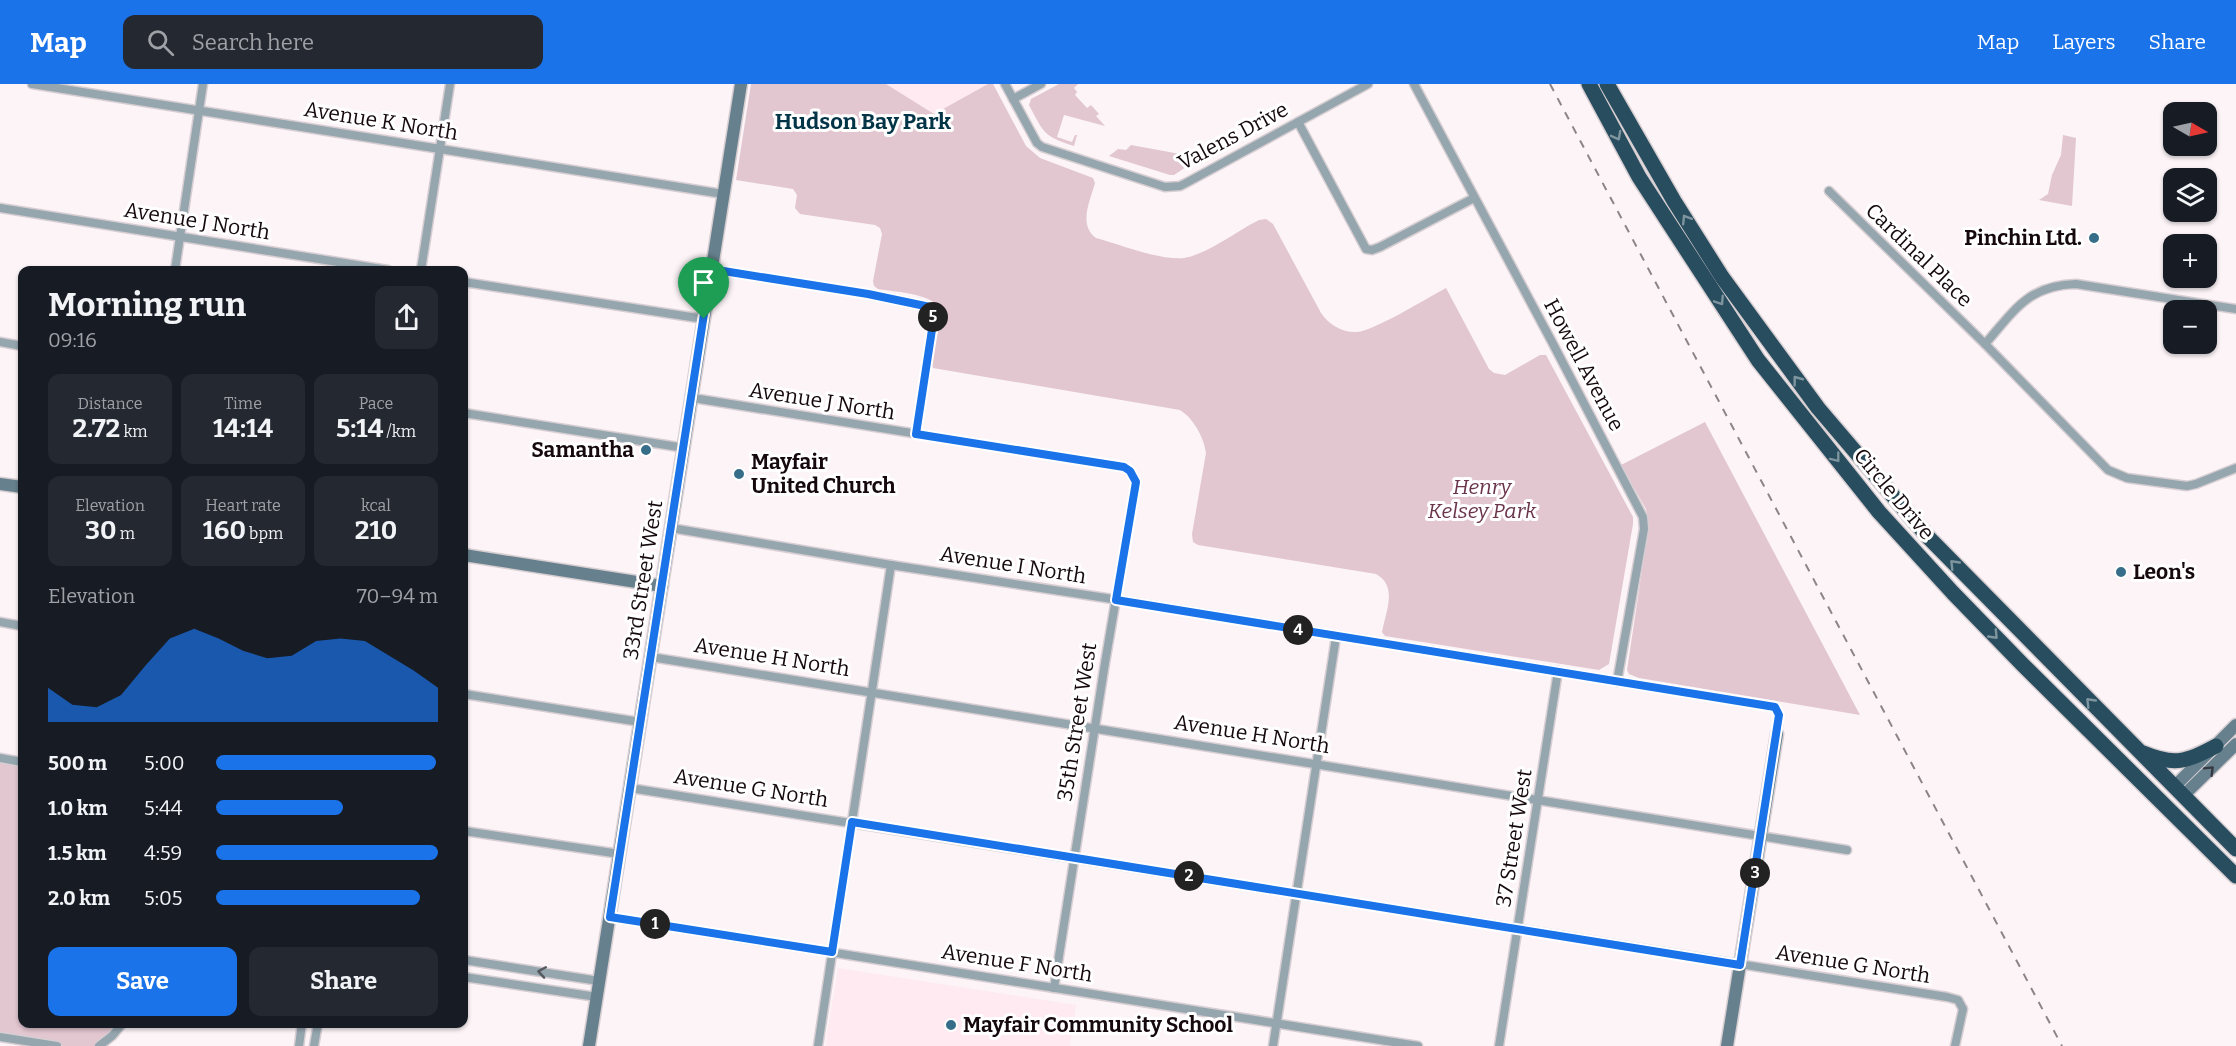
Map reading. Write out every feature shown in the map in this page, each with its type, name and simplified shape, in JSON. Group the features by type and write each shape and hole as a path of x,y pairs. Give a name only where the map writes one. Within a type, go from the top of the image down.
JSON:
{"highway":[{"name":"Circle Drive","path":"1589,84 1639,177 1758,360 1878,512 1953,593 2236,874"},
{"name":"Circle Drive","path":"1607,84 1668,192 1722,277 1818,408 1928,537 2178,793 2236,849"},
{"path":"2130,744 2143,753 2169,762 2192,759 2216,746"},
{"path":"2106,747 2141,771 2164,791 2178,793 2180,805 2235,863 2236,874"}],"main road":[{"name":"33rd Street West","path":"589,1046 741,84"},
{"path":"0,484 18,486"},
{"path":"468,556 662,586"},
{"path":"2178,793 2236,725"},
{"path":"1727,1046 1777,734"},
{"path":"2178,793 2236,744"}],"street":[{"name":"Avenue K North","path":"32,84 723,194"},
{"path":"175,266 203,84"},
{"path":"422,266 450,84"},
{"name":"Valens Drive","path":"1005,84 1036,142 1042,147 1165,187 1180,186 1368,84"},
{"path":"1013,99 1041,84"},
{"name":"Howell Avenue","path":"1414,84 1643,517 1644,529 1617,682"},
{"path":"1298,122 1366,249 1372,250 1380,247 1474,198"},
{"name":"Cardinal Place","path":"1829,191 1985,344 2108,470 2118,475 2187,486 2236,468"},
{"name":"Avenue J North","path":"0,208 364,266"},
{"path":"711,269 868,294 930,307 934,311 933,323 916,434"},
{"path":"468,283 704,319"},
{"path":"1985,344 2026,300 2040,290 2056,284 2076,284 2236,309"},
{"path":"0,342 18,345"},
{"name":"Avenue J North","path":"693,398 1124,467"},
{"path":"468,414 685,448"},
{"name":"35th Street West","path":"1054,988 1094,729 1136,482 1130,471 1124,467"},
{"name":"Avenue I North","path":"671,528 1775,707 1779,715 1777,734"},
{"path":"818,1046 891,565"},
{"path":"0,622 18,625"},
{"path":"1273,1046 1336,637"},
{"name":"Avenue H North","path":"651,657 1538,798 1847,850"},
{"name":"37 Street West","path":"1499,1046 1558,671"},
{"path":"468,695 640,723"},
{"path":"0,758 18,761"},
{"name":"Avenue G North","path":"630,788 1947,997 1958,1000 1963,1009 1955,1046"},
{"path":"468,832 620,854"},
{"name":"Avenue F North","path":"610,917 1418,1046"},
{"path":"468,961 600,981"},
{"path":"468,978 597,998"},
{"path":"99,1046 119,1028"},
{"path":"298,1046 301,1028"},
{"path":"314,1046 317,1028"},
{"path":"0,1037 36,1045 55,1046"}],"shaded area":[{"path":"886,84 988,84 934,114"},
{"name":"Mayfair Community School","path":"838,968 1076,1005 1070,1046 825,1046"}],"green space":[{"name":"Henry Kelsey Park","path":"751,84 886,84 934,114 988,84 993,84 1026,146 1040,158 1093,178 1095,183 1086,220 1091,233 1096,238 1152,255 1184,258 1203,252 1259,220 1266,219 1273,224 1321,313 1337,327 1352,332 1365,330 1446,288 1489,369 1494,373 1505,375 1540,355 1546,355 1633,517 1609,664 1599,670 1385,636 1382,632 1389,592 1383,579 1376,574 1198,545 1193,542 1192,534 1206,453 1197,428 1180,410 933,368 931,363 940,312 932,301 923,297 878,289 874,286 882,234 880,228 875,225 800,214 795,208 797,195 793,189 736,180"},
{"path":"1059,84 1078,84 1074,88 1077,92 1075,95 1087,108 1091,105 1099,114 1096,116 1105,126 1064,115 1057,137 1072,142 1077,135 1074,146 1050,136 1038,122 1029,105 1031,99"},
{"path":"2063,135 2076,138 2072,206 2039,200 2048,194 2052,175 2061,155"},
{"path":"1131,145 1180,154 1186,167 1170,175 1109,156 1118,149 1126,150"},
{"path":"1705,422 1860,715 1639,678 1629,674 1627,670 1649,524 1646,509 1621,465"},
{"path":"0,758 18,761 18,1028 118,1028 99,1046 57,1046 0,1037"}],"railway":[{"path":"1550,84 2062,1046"}],"place":[{"name":"Pinchin Ltd.","path":"2094,238"},
{"name":"Samantha","path":"646,450"},
{"name":"Mayfair United Church","path":"739,474"},
{"name":"Leon's","path":"2121,572"},
{"name":"Mayfair Community School","path":"951,1025"}],"district":[{"name":"Hudson Bay Park","path":"863,121"}],"route":[{"path":"711,269 868,294 930,307 934,311 933,323 916,434 1124,467 1130,471 1136,482 1116,600 1775,707 1779,715 1740,965 852,822 832,952 610,917 704,319 711,269"}]}
